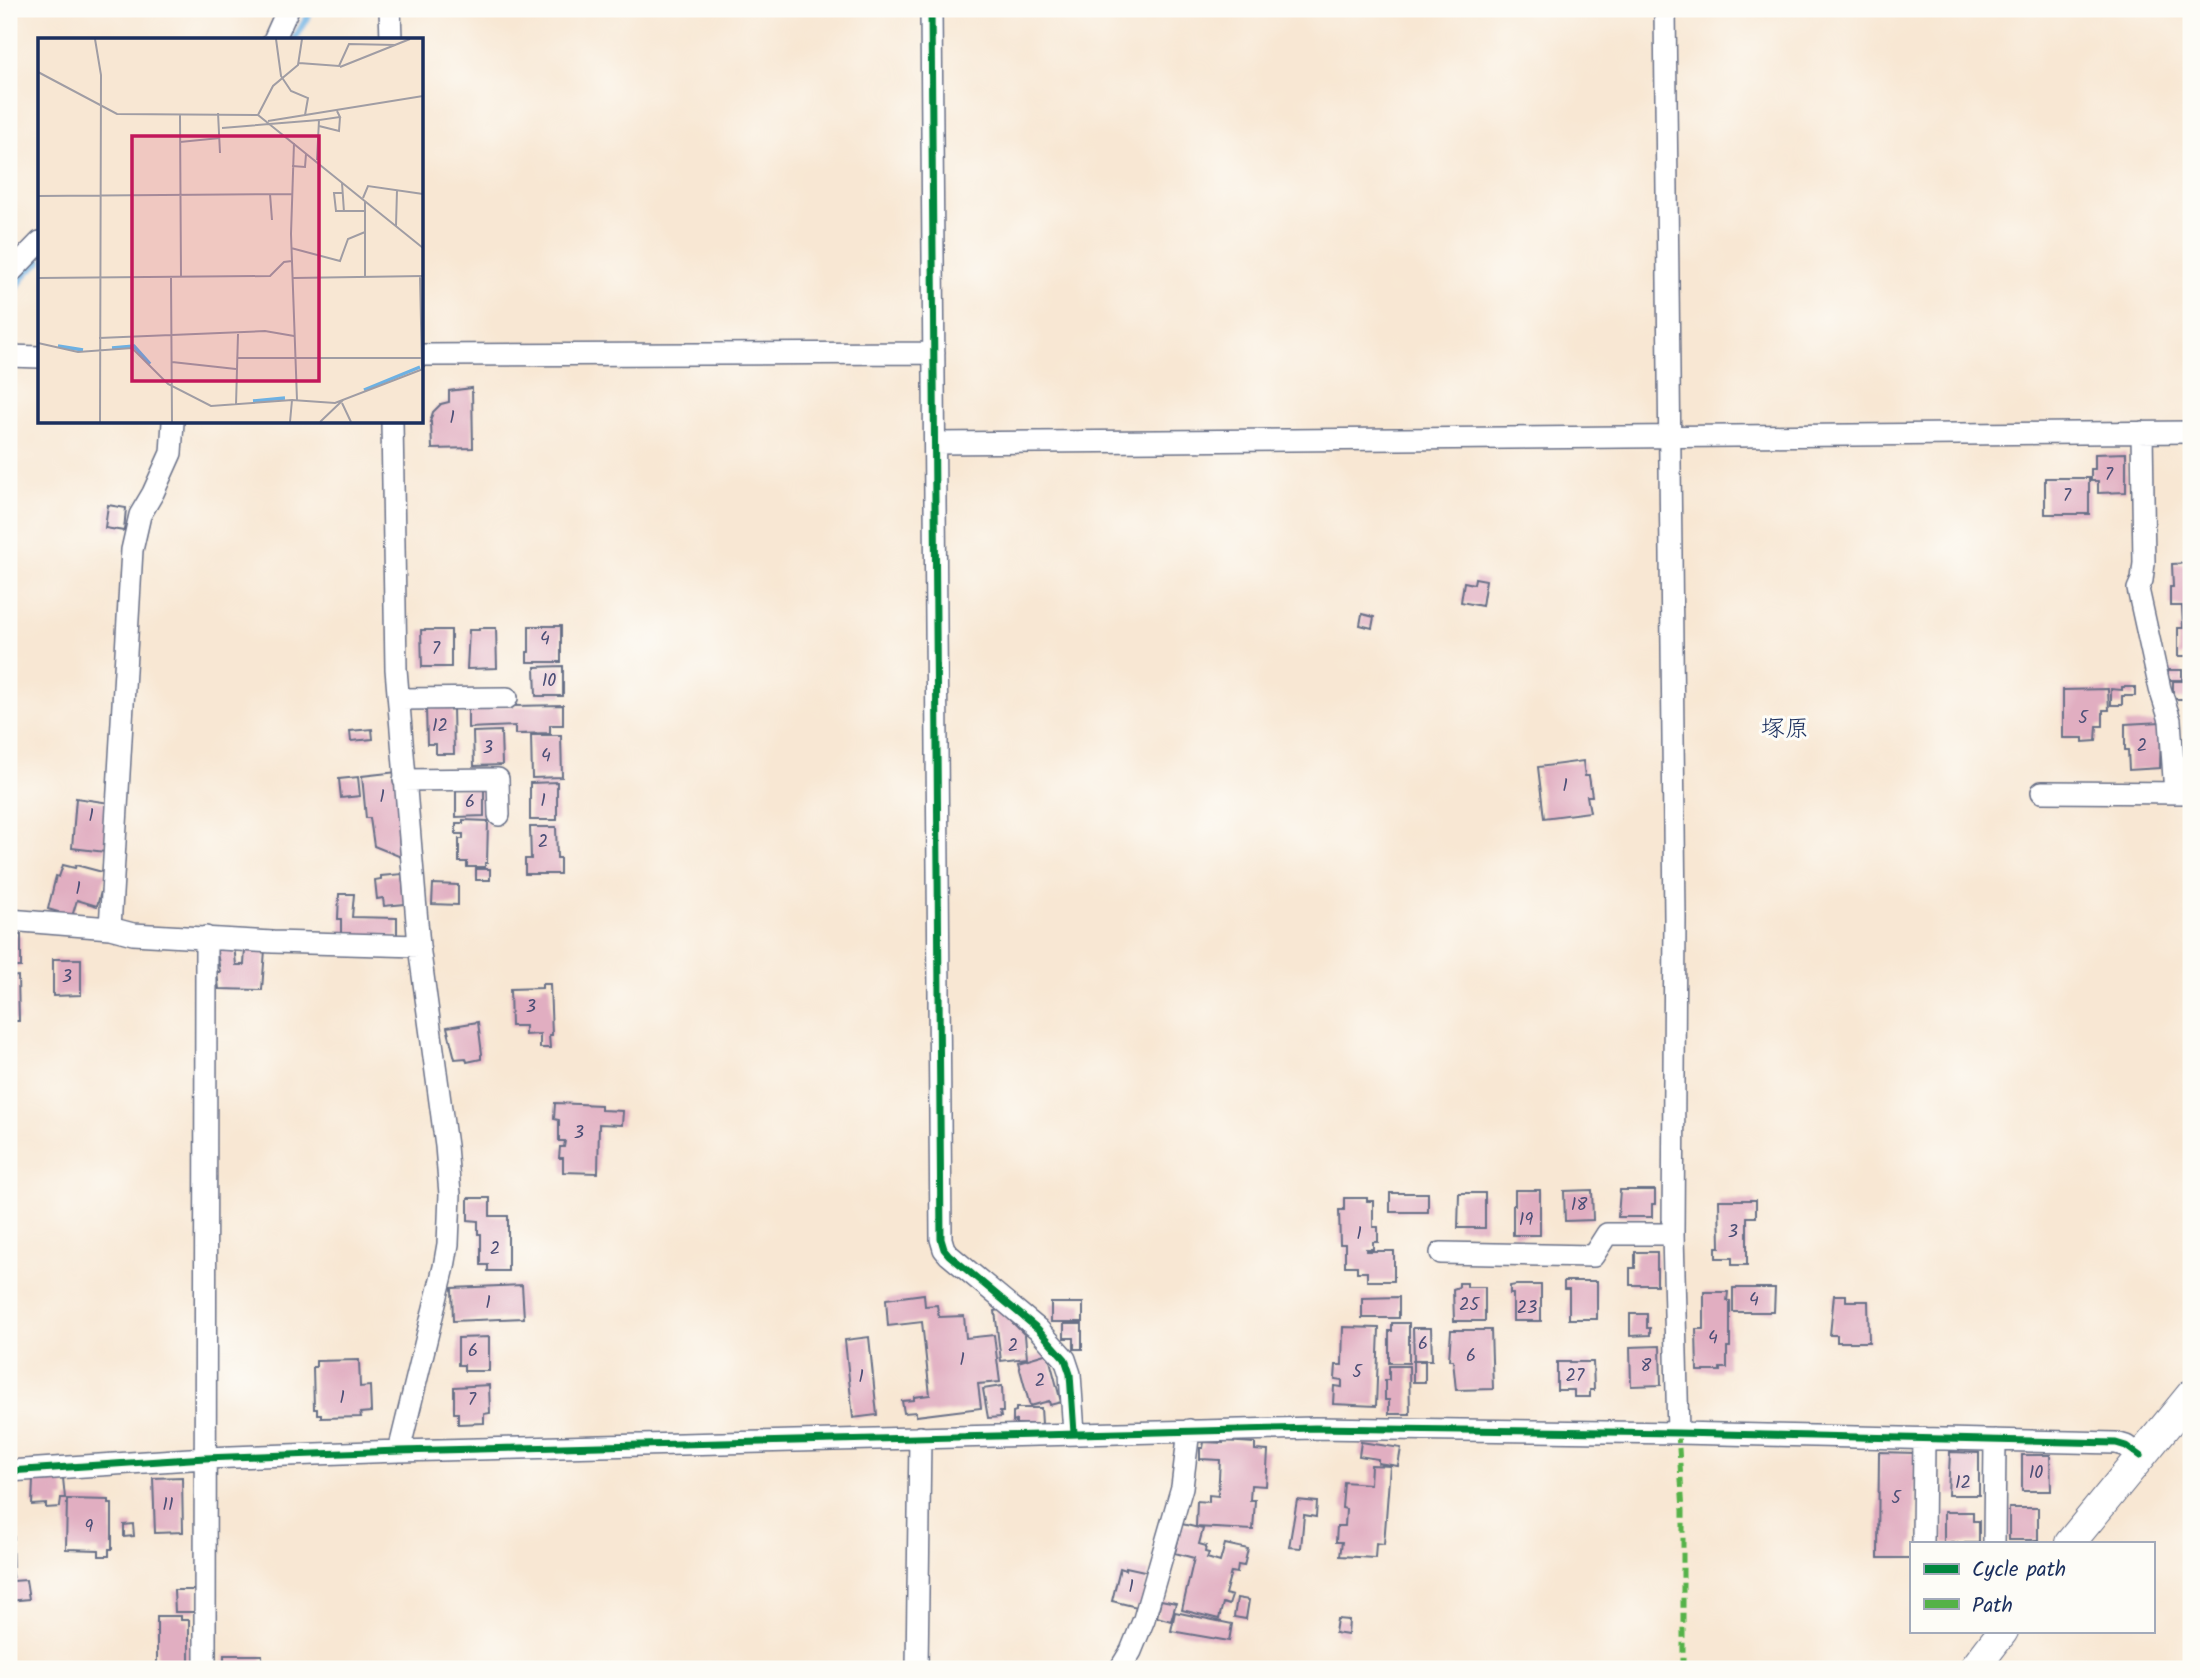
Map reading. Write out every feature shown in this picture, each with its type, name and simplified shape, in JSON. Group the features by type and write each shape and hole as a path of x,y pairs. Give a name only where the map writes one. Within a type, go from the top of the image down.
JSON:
{"main road":[{"path":"2071,1542 2191,1395"},
{"path":"1982,1666 2002,1632"}],"street":[{"path":"275,38 288,9"},
{"path":"390,9 391,38"},
{"path":"931,9 941,1239 949,1255 1038,1329 1065,1359 1070,1374 1074,1433"},
{"path":"1665,9 1675,918 1673,1234 1678,1433"},
{"path":"9,274 38,244"},
{"path":"424,355 934,352"},
{"path":"9,356 38,357"},
{"path":"110,928 132,550 140,515 172,453 173,424"},
{"path":"392,424 396,669 404,780 419,946 450,1194 448,1244 444,1266 399,1451"},
{"path":"2042,792 2183,793 2170,720 2160,689 2138,589 2144,563 2142,432"},
{"path":"935,443 2191,432"},
{"path":"400,699 508,698"},
{"path":"404,780 498,779 499,815"},
{"path":"9,920 110,928 133,934 273,942 419,946"},
{"path":"205,1669 206,937"},
{"path":"1441,1254 1593,1256 1607,1234 1673,1234"},
{"path":"9,1471 205,1458 399,1451 1315,1428 2116,1443 2126,1446 2140,1456"},
{"path":"1120,1669 1131,1651 1144,1619 1182,1487 1189,1430"},
{"path":"917,1669 920,1437"},
{"path":"1923,1542 1924,1438"},
{"path":"1994,1542 1995,1440"}],"building":[{"path":"472,388 473,448 432,449 430,422 433,412 441,404 449,402 449,391"},
{"path":"2126,453 2126,492 2098,493 2098,481 2091,481 2091,469 2095,469 2095,454"},
{"path":"2045,478 2089,478 2089,514 2045,514"},
{"path":"108,505 126,508 124,531 105,528"},
{"path":"2191,563 2191,656 2178,656 2178,628 2183,628 2182,606 2170,606 2172,564"},
{"path":"1475,578 1486,580 1482,606 1461,602 1464,582 1474,584"},
{"path":"1362,614 1374,617 1372,628 1360,625"},
{"path":"529,626 561,626 561,662 527,662"},
{"path":"496,628 497,668 467,669 469,630"},
{"path":"421,630 451,630 451,667 422,667"},
{"path":"563,666 563,696 536,696 535,667"},
{"path":"2168,670 2182,670 2182,680 2168,680"},
{"path":"2173,681 2191,681 2191,723 2186,699 2173,699"},
{"path":"2122,687 2135,687 2135,696 2122,696 2122,705 2111,705 2111,689 2122,690"},
{"path":"2108,689 2109,710 2103,710 2103,726 2097,726 2096,741 2083,742 2083,738 2063,738 2063,690"},
{"path":"563,705 563,725 550,725 550,733 515,734 515,726 468,728 468,707"},
{"path":"453,707 454,754 436,754 436,744 427,744 426,708"},
{"path":"2161,722 2160,768 2129,770 2128,750 2125,750 2125,724"},
{"path":"372,729 373,739 351,741 350,731"},
{"path":"501,731 502,765 474,766 473,732"},
{"path":"531,735 561,735 562,777 532,778"},
{"path":"1583,761 1592,796 1587,796 1590,812 1544,818 1538,767"},
{"path":"397,772 403,836 399,836 401,857 374,846 370,818 366,818 362,776"},
{"path":"358,777 360,796 341,798 339,779"},
{"path":"557,782 557,820 530,820 530,783"},
{"path":"484,788 484,816 456,817 456,789"},
{"path":"76,798 110,803 105,852 72,848"},
{"path":"463,820 488,821 485,867 467,867 467,862 459,862 459,839 463,839 463,834 456,834 456,823 463,823"},
{"path":"530,827 556,827 560,874 525,874 525,859 531,859"},
{"path":"63,865 75,868 76,865 106,873 97,906 77,900 71,920 57,916 58,912 48,909 56,876 59,877"},
{"path":"476,869 490,869 490,880 476,880"},
{"path":"402,874 405,904 384,906 383,898 377,899 375,880 381,879 381,876"},
{"path":"433,884 458,885 458,905 432,904"},
{"path":"339,894 354,894 352,917 397,918 397,937 341,935 341,919 338,919"},
{"path":"12,935 21,935 21,967 9,967 9,941 12,941"},
{"path":"234,944 236,965 244,965 245,949 265,950 262,990 219,989 217,972 220,972 216,945"},
{"path":"53,959 81,959 81,995 53,996"},
{"path":"18,976 19,1021 9,1021 9,977"},
{"path":"542,984 550,984 550,1048 540,1048 540,1034 525,1035 525,1026 511,1026 510,989 542,988"},
{"path":"478,1022 481,1059 467,1062 466,1058 455,1059 447,1027"},
{"path":"555,1103 601,1105 601,1110 623,1111 622,1125 599,1124 598,1173 563,1172 563,1158 559,1158 560,1147 564,1147 565,1141 559,1141 559,1120 554,1119"},
{"path":"1515,1190 1540,1190 1540,1235 1513,1235"},
{"path":"1592,1190 1593,1220 1565,1221 1564,1191"},
{"path":"1620,1190 1655,1190 1652,1217 1618,1217"},
{"path":"1390,1193 1428,1193 1428,1212 1390,1212"},
{"path":"1459,1193 1485,1193 1485,1228 1458,1228"},
{"path":"468,1198 490,1198 490,1216 508,1216 508,1271 488,1271 488,1265 481,1265 481,1234 478,1234 478,1221 468,1220"},
{"path":"1344,1198 1367,1198 1367,1201 1373,1201 1373,1227 1378,1227 1378,1242 1373,1242 1373,1249 1366,1251 1394,1251 1394,1281 1367,1281 1367,1272 1357,1272 1357,1266 1345,1266 1345,1244 1340,1244 1339,1210 1344,1210"},
{"path":"1719,1200 1756,1200 1756,1217 1747,1217 1747,1265 1732,1265 1732,1258 1716,1258 1716,1247 1720,1247"},
{"path":"1635,1252 1657,1252 1657,1285 1630,1285 1630,1268 1635,1268"},
{"path":"1564,1281 1597,1281 1597,1319 1569,1319 1569,1289 1564,1289"},
{"path":"1459,1283 1467,1283 1467,1287 1485,1287 1485,1321 1454,1321 1453,1289 1459,1287"},
{"path":"522,1285 524,1318 453,1321 452,1288"},
{"path":"1541,1285 1541,1321 1513,1321 1513,1294 1510,1294 1510,1286"},
{"path":"1733,1288 1775,1288 1774,1312 1733,1312"},
{"path":"1704,1292 1728,1292 1727,1301 1730,1301 1727,1368 1720,1368 1720,1371 1697,1371 1696,1329 1704,1329"},
{"path":"924,1294 925,1306 937,1305 939,1317 964,1316 966,1338 994,1335 1000,1382 978,1384 981,1408 916,1416 916,1412 904,1413 902,1401 930,1395 922,1322 888,1326 886,1299"},
{"path":"1834,1295 1846,1295 1846,1301 1868,1301 1869,1342 1837,1342 1837,1335 1830,1335"},
{"path":"1399,1297 1399,1318 1362,1318 1362,1298"},
{"path":"1051,1303 1083,1303 1083,1322 1051,1322"},
{"path":"1000,1310 1025,1335 1027,1358 1001,1361 995,1311"},
{"path":"1630,1314 1647,1314 1650,1335 1630,1336"},
{"path":"1392,1323 1409,1323 1409,1363 1389,1363 1389,1331 1392,1331"},
{"path":"1064,1324 1082,1324 1082,1349 1074,1349 1074,1338 1064,1338"},
{"path":"1343,1327 1379,1328 1376,1406 1333,1404 1334,1386 1342,1387 1342,1380 1335,1379 1336,1365 1342,1365"},
{"path":"1413,1328 1431,1328 1432,1360 1414,1360"},
{"path":"1451,1330 1491,1330 1493,1389 1456,1390 1453,1360 1449,1360"},
{"path":"489,1337 489,1371 464,1371 464,1365 458,1365 458,1338"},
{"path":"869,1337 877,1415 853,1418 845,1340"},
{"path":"1660,1346 1661,1385 1631,1386 1630,1347"},
{"path":"1048,1353 1061,1402 1050,1405 1049,1401 1030,1406 1018,1362"},
{"path":"359,1360 360,1387 370,1386 371,1412 360,1413 361,1417 321,1418 321,1414 317,1414 317,1409 314,1409 313,1367 316,1367 316,1361"},
{"path":"1413,1361 1425,1361 1425,1382 1413,1382"},
{"path":"1557,1362 1593,1362 1594,1390 1590,1390 1590,1397 1574,1397 1574,1390 1557,1390"},
{"path":"1389,1366 1409,1366 1410,1414 1389,1414 1389,1400 1385,1400 1385,1380 1389,1380"},
{"path":"489,1385 490,1413 484,1414 484,1423 458,1424 458,1413 454,1413 454,1387"},
{"path":"1002,1386 1001,1417 988,1418 983,1389"},
{"path":"1016,1408 1041,1408 1042,1424 1016,1424 1016,1421 1013,1422 1013,1412"},
{"path":"1204,1442 1255,1443 1255,1450 1268,1451 1266,1486 1251,1485 1250,1500 1255,1500 1253,1530 1196,1527 1197,1501 1209,1502 1209,1495 1218,1496 1220,1460 1200,1459 1200,1448 1203,1448"},
{"path":"1361,1442 1401,1448 1398,1466 1359,1456"},
{"path":"1879,1452 1915,1453 1914,1542 1910,1542 1910,1558 1878,1558"},
{"path":"1950,1452 1979,1453 1979,1495 1948,1495"},
{"path":"2022,1455 2050,1455 2051,1491 2022,1491"},
{"path":"1371,1465 1390,1466 1384,1544 1376,1543 1375,1558 1340,1556 1342,1542 1336,1542 1337,1526 1345,1526 1346,1509 1342,1508 1344,1482 1370,1484"},
{"path":"182,1477 183,1532 155,1533 153,1478"},
{"path":"63,1478 65,1498 61,1498 60,1507 32,1505 33,1480"},
{"path":"67,1499 109,1500 109,1504 112,1504 112,1549 109,1549 109,1556 99,1556 99,1550 66,1549"},
{"path":"1297,1500 1317,1502 1316,1517 1304,1515 1301,1548 1289,1547"},
{"path":"9,1504 12,1504 14,1539 11,1567 13,1581 26,1580 29,1599 9,1601"},
{"path":"2009,1508 2038,1508 2038,1540 2009,1540"},
{"path":"1944,1512 1973,1512 1973,1521 1979,1521 1979,1542 1944,1542"},
{"path":"133,1524 134,1536 124,1537 124,1525"},
{"path":"1182,1524 1203,1529 1199,1544 1206,1546 1205,1552 1209,1553 1207,1558 1220,1562 1225,1544 1248,1549 1244,1566 1238,1565 1237,1573 1231,1572 1225,1594 1232,1596 1229,1605 1223,1603 1219,1619 1182,1610 1194,1558 1175,1553"},
{"path":"1126,1567 1149,1572 1141,1608 1112,1601 1120,1568 1126,1570"},
{"path":"174,1590 196,1590 196,1612 175,1612"},
{"path":"1237,1598 1249,1600 1246,1619 1234,1617"},
{"path":"1161,1600 1176,1603 1171,1621 1157,1617"},
{"path":"1175,1612 1232,1624 1229,1641 1171,1631"},
{"path":"157,1616 181,1616 181,1620 189,1620 189,1669 157,1669"},
{"path":"1337,1619 1349,1620 1348,1635 1335,1633"},
{"path":"224,1655 262,1655 262,1669 232,1669 232,1662 224,1662"}],"waterway":[{"path":"295,38 310,9"},
{"path":"9,297 27,272 38,263"}],"marked path":[{"path":"1678,1433 1683,1511 1683,1669"}],"cycle path":[{"path":"931,9 941,1239 949,1255 1038,1329 1065,1359 1070,1374 1074,1433"},
{"path":"9,1471 205,1458 399,1451 1315,1428 2116,1443 2126,1446 2140,1456"}],"district":[{"name":"塚原","path":"1785,729"}]}
